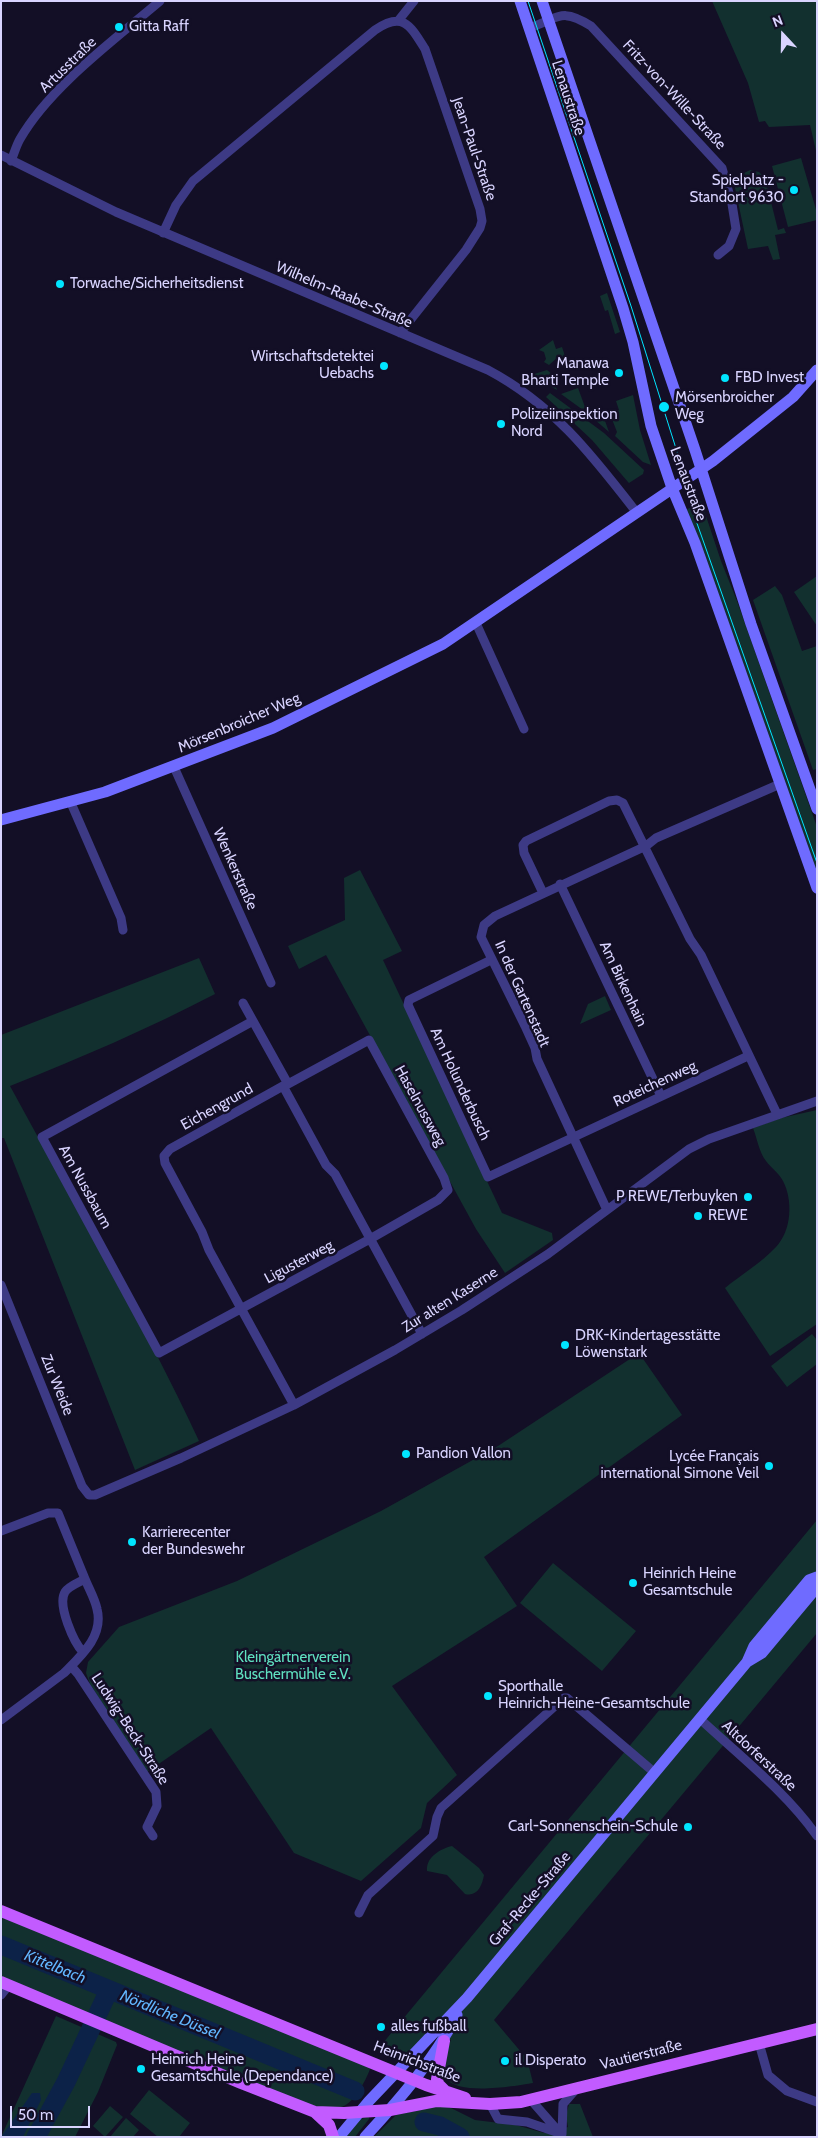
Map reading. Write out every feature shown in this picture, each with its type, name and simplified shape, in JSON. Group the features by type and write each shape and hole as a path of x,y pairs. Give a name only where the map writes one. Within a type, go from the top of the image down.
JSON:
{"main road":[{"name":"Heinrichstraße","path":"1,1911 415,2080 471,2101"},
{"name":"Heinrichstraße","path":"4,1987 87,2017 241,2083 315,2112 359,2113 390,2110 436,2101 471,2101"},
{"name":"Vautierstraße","path":"471,2101 490,2104 531,2100 817,2029"},
{"path":"444,2041 437,2079 438,2084 445,2091"},
{"path":"315,2112 329,2125 333,2137"}],"street":[{"name":"Artusstraße","path":"11,161 19,140 50,100 71,77 160,1"},
{"path":"164,233 176,205 193,181 375,30 388,21 398,20 414,1"},
{"name":"Lenaustraße","path":"520,1 623,308 633,342 651,426 817,888"},
{"name":"Lenaustraße","path":"542,1 701,469 751,624 817,809"},
{"name":"Fritz-von-Wille-Straße","path":"529,28 564,14 580,19 591,26 722,168 732,204 736,229 729,246 718,255"},
{"name":"Jean-Paul-Straße","path":"398,20 411,29 425,50 482,216 480,228 466,250 400,333"},
{"name":"Wilhelm-Raabe-Straße","path":"1,155 116,212 488,370 526,392 571,431 637,513"},
{"name":"Mörsenbroicher Weg","path":"1,820 71,802 174,767 273,728 443,644 701,469 780,409 817,370"},
{"path":"476,623 524,730"},
{"name":"Wenkerstraße","path":"174,767 271,983"},
{"name":"In der Gartenstadt","path":"607,1210 537,1060 535,1048 525,1026 481,937 484,925 495,916 560,884 646,846 656,838 780,784"},
{"path":"543,893 524,853 523,845 531,837 608,801 617,800 623,803 646,846 690,940 701,955 777,1114"},
{"path":"71,802 121,918 123,930"},
{"name":"Am Birkenhain","path":"560,884 661,1096"},
{"name":"Am Holunderbusch","path":"491,960 413,998 408,1003 409,1008 488,1177 573,1136"},
{"path":"243,1002 286,1085 422,1334"},
{"name":"Am Nussbaum","path":"241,1308 160,1353 42,1137 253,1022"},
{"name":"Haselnussweg","path":"286,1085 369,1040 444,1178 448,1190 438,1200 370,1239"},
{"name":"Roteichenweg","path":"573,1136 748,1056"},
{"name":"Eichengrund","path":"286,1085 170,1148 164,1156 165,1163 294,1405"},
{"name":"Zur alten Kaserne","path":"89,1495 95,1495 181,1458 294,1405 422,1334 497,1288 689,1149 709,1139 815,1101"},
{"name":"Ligusterweg","path":"241,1308 370,1239"},
{"name":"Zur Weide","path":"1,1285 82,1486 89,1495"},
{"path":"1,1313 11,1309"},
{"name":"Ludwig-Beck-Straße","path":"1,1531 48,1513 55,1512 59,1515 97,1609 98,1620 94,1639 71,1666 1,1720"},
{"name":"Graf-Recke-Straße","path":"340,2137 359,2113 466,1998 747,1662 754,1646 809,1580 817,1577"},
{"path":"83,1652 76,1644 63,1605 66,1591 85,1579"},
{"name":"Graf-Recke-Straße","path":"747,1662 762,1653 817,1587"},
{"name":"Ludwig-Beck-Straße","path":"71,1666 156,1792 157,1806 147,1827 153,1836"},
{"path":"359,1913 368,1895 432,1836 437,1817 442,1808 564,1698 567,1698 655,1773"},
{"name":"Altdorferstraße","path":"700,1719 775,1789 807,1822 817,1836"},
{"name":"Graf-Recke-Straße","path":"365,2137 415,2080 444,2041 466,1998"},
{"path":"758,2043 768,2075 787,2091 817,2102"},
{"path":"563,2136 563,2104 578,2088"},
{"path":"531,2100 563,2136"},
{"path":"490,2104 498,2119 527,2122 563,2136"}],"green space":[{"path":"712,1 817,1 817,155 810,125 769,127 765,121 759,122 748,83"},
{"name":"Spielplatz - Standort 9630","path":"801,158 817,213 817,220 788,227 772,166"},
{"path":"750,170 759,172 765,178 778,230 784,228 786,233 775,235 780,259 773,260 768,246 748,249 734,183 740,175"},
{"path":"607,293 620,332 615,334 608,310 605,311 600,296"},
{"path":"553,340 556,349 562,347 566,359 558,357 549,365 544,362 546,359 544,352 539,350"},
{"path":"547,370 552,374 557,390 531,375"},
{"path":"578,388 585,407 583,410 561,394"},
{"path":"550,393 604,433 644,470 643,474 629,483 592,440 546,397"},
{"path":"633,395 640,430 651,465 643,462 615,436 617,432 610,414 619,410 616,401"},
{"path":"600,407 609,432 587,413"},
{"path":"701,501 817,827 817,873 686,510"},
{"path":"817,576 817,626 794,592"},
{"path":"775,586 782,595 802,651 817,646 817,769 813,770 753,600"},
{"path":"360,870 402,951 383,960 502,1213 552,1233 553,1240 505,1273 476,1229 326,955 299,969 288,946 345,920 344,878"},
{"path":"199,958 215,994 114,1043 10,1086 155,1351 199,1441 135,1470 4,1138 1,1138 1,1035"},
{"path":"605,996 611,1010 580,1024 588,1004"},
{"path":"817,1110 817,1324 770,1356 725,1288 776,1247 788,1224 789,1206 786,1189 781,1178 764,1157 753,1128 781,1118"},
{"path":"812,1334 817,1340 817,1364 787,1387 771,1366"},
{"name":"Kleingärtnerverein Buschermühle e.V.","path":"639,1353 682,1415 484,1557 517,1606 392,1686 457,1775 427,1803 421,1828 361,1881 294,1853 211,1728 147,1772 90,1684 86,1673 88,1662 119,1627 237,1581 381,1511 498,1446"},
{"path":"817,1520 817,1633 494,2020 527,2059 533,2083 487,2088 462,2087 452,2084 444,2074 445,2059 451,2040 433,2028 411,2052 398,2062 378,2049"},
{"path":"553,1563 636,1631 602,1671 520,1603"},
{"path":"452,1846 479,1868 484,1875 480,1887 473,1894 465,1894 447,1875 427,1871 427,1866 435,1854"},
{"path":"1,1912 365,2062 370,2069 368,2074 355,2097 346,2105 338,2108 316,2108 1,1979"},
{"path":"56,2016 116,2042 117,2045 98,2092 75,2137 1,2137"},
{"path":"149,2090 190,2123 179,2137 158,2137 130,2114"},
{"path":"569,2104 580,2104 593,2137 374,2137 396,2115 439,2106 451,2108 475,2120 516,2125 544,2133 568,2127 566,2116"},
{"path":"110,2106 123,2117 105,2137 93,2126"},
{"path":"369,2117 355,2137 346,2137 360,2119"},
{"path":"126,2118 139,2130 133,2137 110,2137"}],"water":[{"path":"32,2093 40,2093 41,2100 23,2137 1,2137"}],"waterway":[{"name":"Nördliche Düssel","path":"1,1945 355,2091"},
{"name":"Nördliche Düssel","path":"36,2137 66,2082 109,1990"},
{"name":"Nördliche Düssel","path":"424,2122 440,2126 460,2137"}],"tram line":[{"path":"528,1 631,306 679,458 693,512 817,863"}],"place":[{"name":"Gitta Raff","path":"119,27"},
{"name":"Spielplatz - Standort 9630","path":"794,190"},
{"name":"Torwache/Sicherheitsdienst","path":"60,284"},
{"name":"Wirtschaftsdetektei Uebachs","path":"384,366"},
{"name":"Manawa Bharti Temple","path":"619,373"},
{"name":"FBD Invest","path":"725,378"},
{"name":"Mörsenbroicher Weg","path":"664,407"},
{"name":"Polizeiinspektion Nord","path":"501,424"},
{"name":"P REWE/Terbuyken","path":"748,1197"},
{"name":"REWE","path":"698,1216"},
{"name":"DRK-Kindertagesstätte Löwenstark","path":"565,1345"},
{"name":"Pandion Vallon","path":"406,1454"},
{"name":"Lycée Français international Simone Veil","path":"769,1466"},
{"name":"Karrierecenter der Bundeswehr","path":"132,1542"},
{"name":"Heinrich Heine Gesamtschule","path":"633,1583"},
{"name":"Sporthalle Heinrich-Heine-Gesamtschule","path":"488,1696"},
{"name":"Carl-Sonnenschein-Schule","path":"688,1827"},
{"name":"alles fußball","path":"381,2027"},
{"name":"il Disperato","path":"505,2061"},
{"name":"Heinrich Heine Gesamtschule (Dependance)","path":"141,2069"}],"water label":[{"name":"Kittelbach","path":"55,1967"}]}
